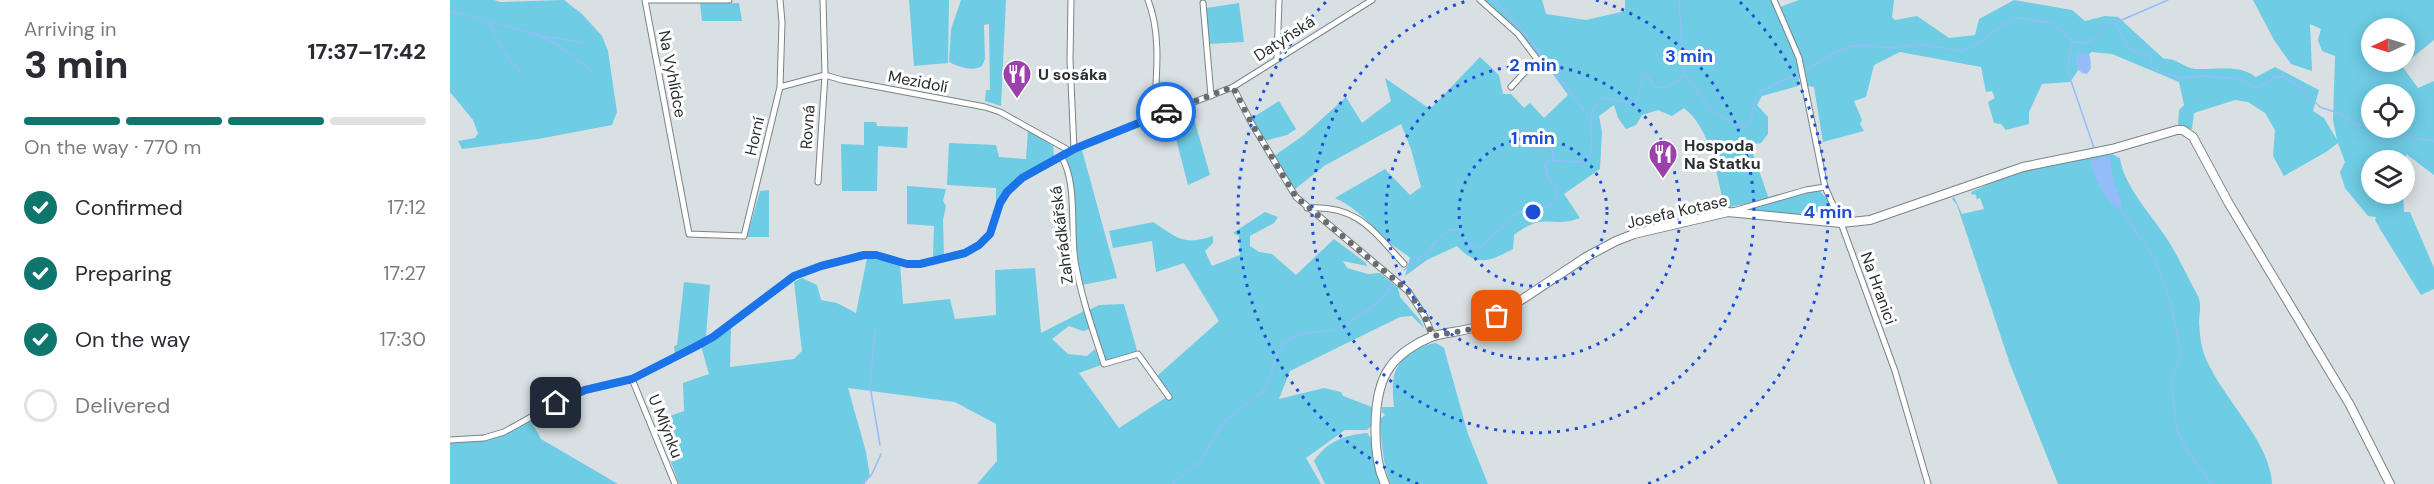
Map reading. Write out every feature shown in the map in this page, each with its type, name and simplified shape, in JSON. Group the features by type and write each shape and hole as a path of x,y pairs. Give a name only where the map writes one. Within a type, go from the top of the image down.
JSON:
{"street":[{"name":"Na Vyhlídce","path":"729,0 645,0 689,234 744,236"},
{"name":"Horní","path":"744,236 780,87 782,22 780,0"},
{"path":"780,87 825,75 823,0"},
{"path":"1071,0 1072,150"},
{"path":"1148,0 1153,12 1156,46 1154,116"},
{"path":"1277,58 1279,0"},
{"name":"Datyňská","path":"450,440 484,438 504,432 556,403 585,390 632,379 713,337 794,276 821,266 864,255 876,255 907,264 920,264 965,253 979,245 990,234 1000,203 1022,178 1072,150 1233,87 1371,0"},
{"path":"1480,0 1518,34 1537,59 1511,87"},
{"name":"Na Hranici","path":"1774,0 1799,58 1825,187 1841,222 1895,371 1928,484"},
{"path":"1203,3 1210,96"},
{"name":"Mezidolí","path":"825,75 985,107 1000,112 1072,150"},
{"name":"Rovná","path":"818,182 825,75"},
{"path":"1233,87 1283,178 1296,197 1408,291 1424,315 1433,336"},
{"name":"Josefa Kotase","path":"1385,484 1378,459 1376,427 1383,380 1390,366 1401,355 1433,336 1473,329 1485,324 1586,257 1616,241 1642,232 1728,212 1841,222 1870,220 2023,166 2112,149 2171,131 2183,130 2193,137 2228,202 2329,368 2390,484"},
{"name":"Zahrádkářská","path":"1061,156 1065,162 1070,184 1075,260 1086,310 1104,364 1138,354 1169,397"},
{"path":"1728,212 1806,190 1825,187"},
{"path":"1307,208 1327,206 1355,215 1404,264"},
{"name":"U Mlýnku","path":"632,379 675,484"}],"shaded area":[{"path":"450,0 500,2 564,0 582,14 602,36 608,51 617,112 612,125 538,139 462,149 458,141 475,138 478,133 473,120 450,92"},
{"path":"909,0 949,0 948,63 914,66"},
{"path":"961,0 1006,0 1001,106 985,101 986,90 990,90 989,24 984,25 985,59 982,66 970,69 949,62 951,29"},
{"path":"1480,0 1542,0 1546,14 1586,20 1625,11 1625,0 1772,0 1791,43 1799,77 1798,86 1762,96 1757,105 1768,117 1768,134 1761,143 1750,145 1769,199 1725,208 1707,141 1701,128 1684,108 1672,116 1658,110 1642,115 1636,125 1626,129 1618,118 1614,105 1599,116 1602,132 1600,169 1564,194 1580,218 1533,224 1514,235 1513,249 1490,259 1477,260 1457,246 1427,260 1405,276 1410,258 1391,244 1358,212 1335,198 1385,169 1410,195 1421,187 1411,149 1401,124 1324,166 1295,189 1289,188 1274,156 1304,135 1346,97 1362,123 1391,101 1385,78 1430,109 1480,57 1499,75 1503,94 1511,94 1524,108 1530,103 1544,118 1568,95 1545,63 1537,59 1530,48"},
{"path":"1799,0 1894,0 1892,17 1895,20 1917,16 1949,38 1975,35 1979,19 2014,0 2072,10 2085,21 2105,16 2118,17 2164,59 2187,67 2243,70 2256,77 2275,67 2319,90 2313,111 2324,118 2337,140 2333,120 2335,56 2322,51 2318,40 2321,29 2310,24 2312,71 2291,64 2274,40 2253,0 2434,0 2434,40 2415,55 2415,18 2361,18 2361,72 2406,72 2418,88 2434,81 2434,175 2415,161 2415,150 2361,150 2361,204 2404,204 2404,212 2410,212 2434,268 2434,289 2421,295 2380,229 2375,220 2376,217 2368,216 2345,188 2340,172 2345,162 2338,143 2284,176 2273,156 2275,130 2265,113 2248,102 2235,100 2194,113 2192,129 2178,126 2179,110 2184,105 2179,82 2112,54 2091,52 2070,82 2042,84 2029,112 2029,124 2006,130 2001,124 1994,123 1988,102 1995,98 1992,91 1986,92 1981,67 1900,52 1874,65 1866,97 1854,101 1864,131 1823,142 1814,87 1808,86 1805,72 1780,7"},
{"path":"700,3 739,3 742,21 702,21"},
{"path":"1239,3 1244,42 1209,44 1206,8"},
{"path":"2078,53 2086,53 2090,56 2091,68 2087,74 2077,68"},
{"path":"1279,101 1296,129 1287,135 1264,141 1252,118"},
{"path":"1191,108 1210,175 1188,185 1170,116"},
{"path":"864,122 876,122 877,126 908,127 907,148 878,146 877,191 842,191 841,144 864,145"},
{"path":"1028,130 1053,146 1054,156 1013,183 996,207 996,188 947,185 949,143 996,145 999,157 1026,159"},
{"path":"1082,150 1117,278 1082,285 1066,158"},
{"path":"2112,154 2120,158 2122,169 2133,191 2169,242 2198,296 2204,355 2213,374 2264,453 2270,468 2272,484 2058,484 2010,364 1957,205 1952,199 1954,197 1962,214 1984,209 1980,198 1977,199 1971,192 2023,169"},
{"path":"2108,157 2110,160 2121,209 2111,203 2093,173 2091,160"},
{"path":"907,186 946,189 943,201 946,206 943,220 944,256 934,258 933,256 934,226 907,224"},
{"path":"769,190 769,237 747,237 760,191"},
{"path":"1817,190 1827,199 1833,215 1831,218 1746,210"},
{"path":"1265,212 1278,217 1274,223 1250,236 1250,246 1259,252 1272,254 1296,275 1334,239 1367,266 1343,261 1347,268 1368,274 1380,273 1398,288 1400,297 1424,328 1412,316 1400,317 1290,371 1279,399 1324,388 1341,392 1343,396 1372,407 1372,425 1367,430 1345,430 1306,458 1321,484 977,484 997,461 996,424 955,402 848,388 866,452 870,477 865,480 865,484 679,484 656,421 684,411 683,383 709,374 701,346 731,328 730,367 794,359 802,351 794,282 802,278 817,285 821,300 837,303 856,313 867,258 900,263 903,304 950,299 955,319 996,315 995,270 1035,268 1041,333 1086,310 1090,329 1083,331 1069,326 1052,339 1068,354 1087,356 1095,349 1101,365 1079,373 1119,428 1170,395 1157,376 1219,321 1184,263 1156,272 1152,241 1113,248 1109,231 1153,222 1181,239 1194,240 1213,236 1213,243 1205,251 1212,266 1240,255 1239,236 1233,233"},
{"path":"684,282 710,285 706,337 675,355 674,346 677,345"},
{"path":"1124,304 1138,354 1104,364 1089,310 1099,305"},
{"path":"1436,343 1444,348 1468,434 1488,484 1390,484 1382,444 1380,419 1385,415 1382,407 1394,407 1394,375 1405,357 1427,345"},
{"path":"531,421 541,439 618,484 450,484 450,442 488,440"},
{"path":"1367,433 1373,441 1381,484 1325,484 1314,461 1319,454 1337,440"}],"waterway":[{"path":"1494,0 1530,40 1588,115"},
{"path":"1679,0 1684,74"},
{"path":"2117,22 2168,0"},
{"path":"450,11 539,35 559,46 595,73"},
{"path":"1803,72 1834,53 1851,46 1889,48 1919,44 1960,51 1973,47 2009,20 2020,18 2052,23 2073,42 2085,43 2092,40 2109,23 2116,23 2127,45 2133,51 2151,55 2151,66 2155,70 2181,78 2201,76 2241,79 2253,88 2267,84 2274,77 2284,77 2301,88 2320,107 2341,114 2356,124 2402,136 2434,141"},
{"path":"489,23 505,54 523,74"},
{"path":"543,36 587,43"},
{"path":"2072,43 2068,65 2071,81 2094,148"},
{"path":"1404,270 1450,230 1458,230 1470,245 1479,248 1516,214 1530,208 1543,208 1552,204 1558,188 1548,177 1545,166 1547,160 1577,162 1587,160 1592,143 1590,120 1596,105 1604,98 1633,103 1639,96 1643,75 1648,76 1655,87 1664,88 1684,74 1716,113 1746,127 1752,117 1754,101 1761,91 1799,74"},
{"path":"1551,143 1554,159"},
{"path":"2121,210 2155,259 2171,304 2181,355 2171,381 2177,430 2188,452 2212,484"},
{"path":"1173,484 1201,460 1224,422 1262,392 1269,381 1278,352 1286,341 1299,334 1336,330 1374,306 1392,284"},
{"path":"875,330 870,386 880,445"},
{"path":"863,484 872,474 881,454"}],"way so far":[{"path":"1166,112 1233,87 1252,124 1296,197 1408,291 1424,315 1433,336 1473,329 1497,316"}],"place":[{"name":"U sosáka","path":"1017,100"},
{"name":"Hospoda Na Statku","path":"1663,180"}],"route":[{"path":"556,403 585,390 632,379 693,348 713,337 794,276 821,266 864,255 876,255 907,264 920,264 965,253 987,238 1000,203 1007,192 1022,178 1074,149 1166,112"}]}
